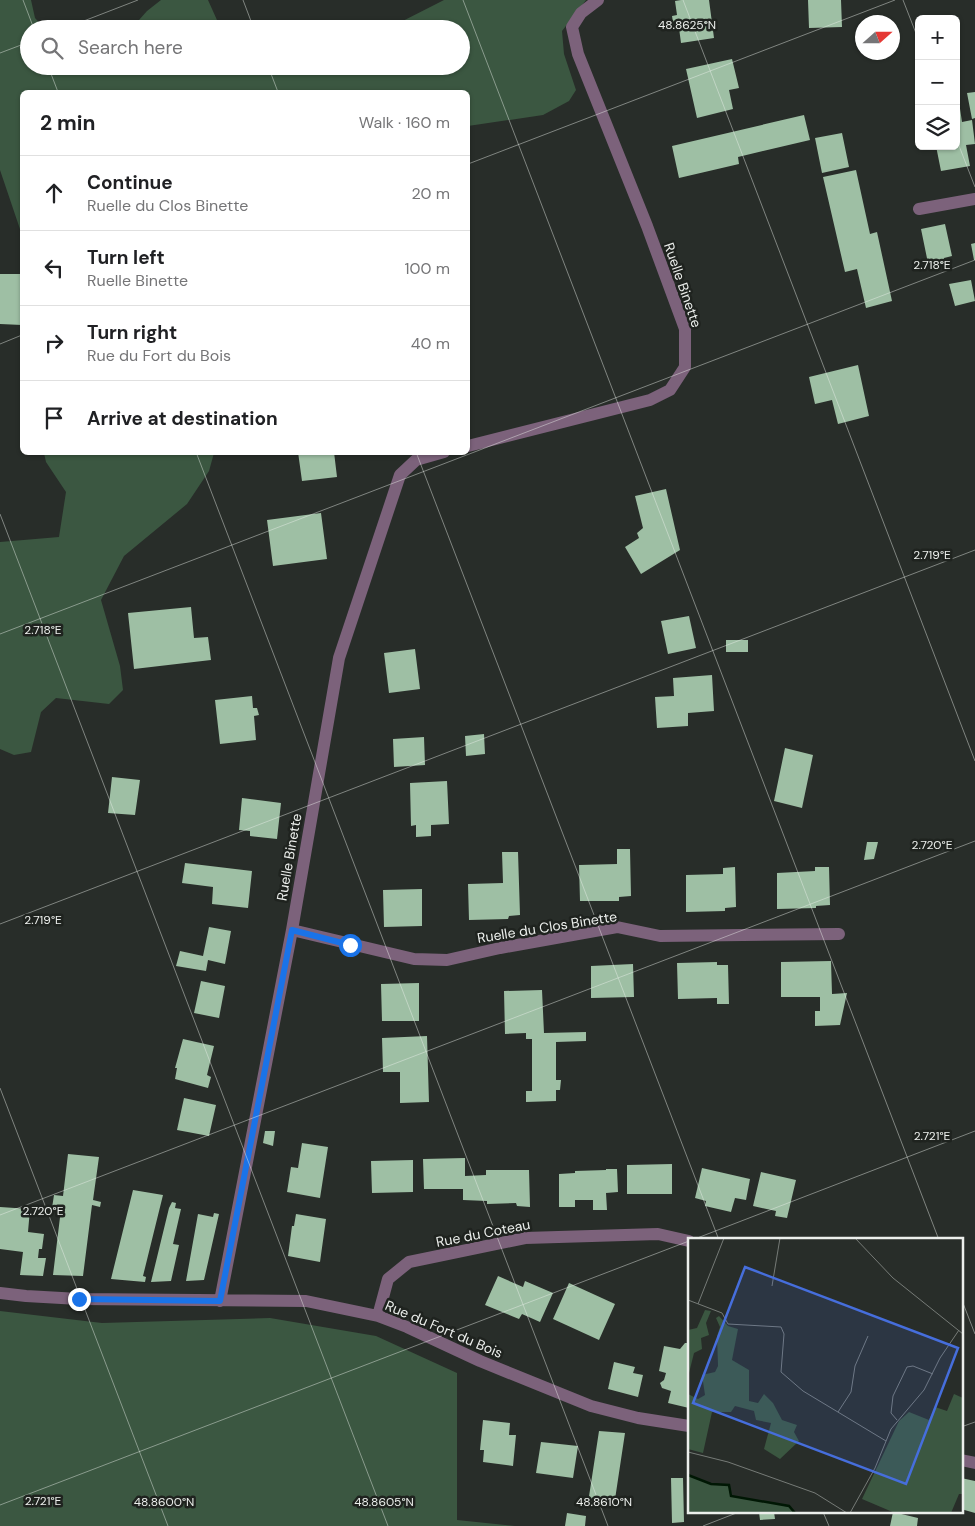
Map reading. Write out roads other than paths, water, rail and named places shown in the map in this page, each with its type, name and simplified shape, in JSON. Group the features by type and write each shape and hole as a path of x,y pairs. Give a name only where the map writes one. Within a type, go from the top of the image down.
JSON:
{"street":[{"name":"Ruelle Binette","path":"470,445 650,400 670,390 685,367 685,329 578,54 572,27 580,13 598,0"},
{"path":"919,209 975,199"},
{"name":"Ruelle Binette","path":"220,1301 292,930 339,658 400,475 416,460 434,455"},
{"name":"Ruelle du Clos Binette","path":"292,930 414,959 447,960 500,948 617,927 660,936 839,934"},
{"name":"Rue du Coteau","path":"378,1316 388,1279 409,1262 525,1238 658,1234 688,1241"},
{"name":"Rue du Fort du Bois","path":"0,1293 79,1299 306,1301 378,1316 480,1361 591,1406 638,1418 688,1426"},
{"path":"962,1460 975,1463"}]}
